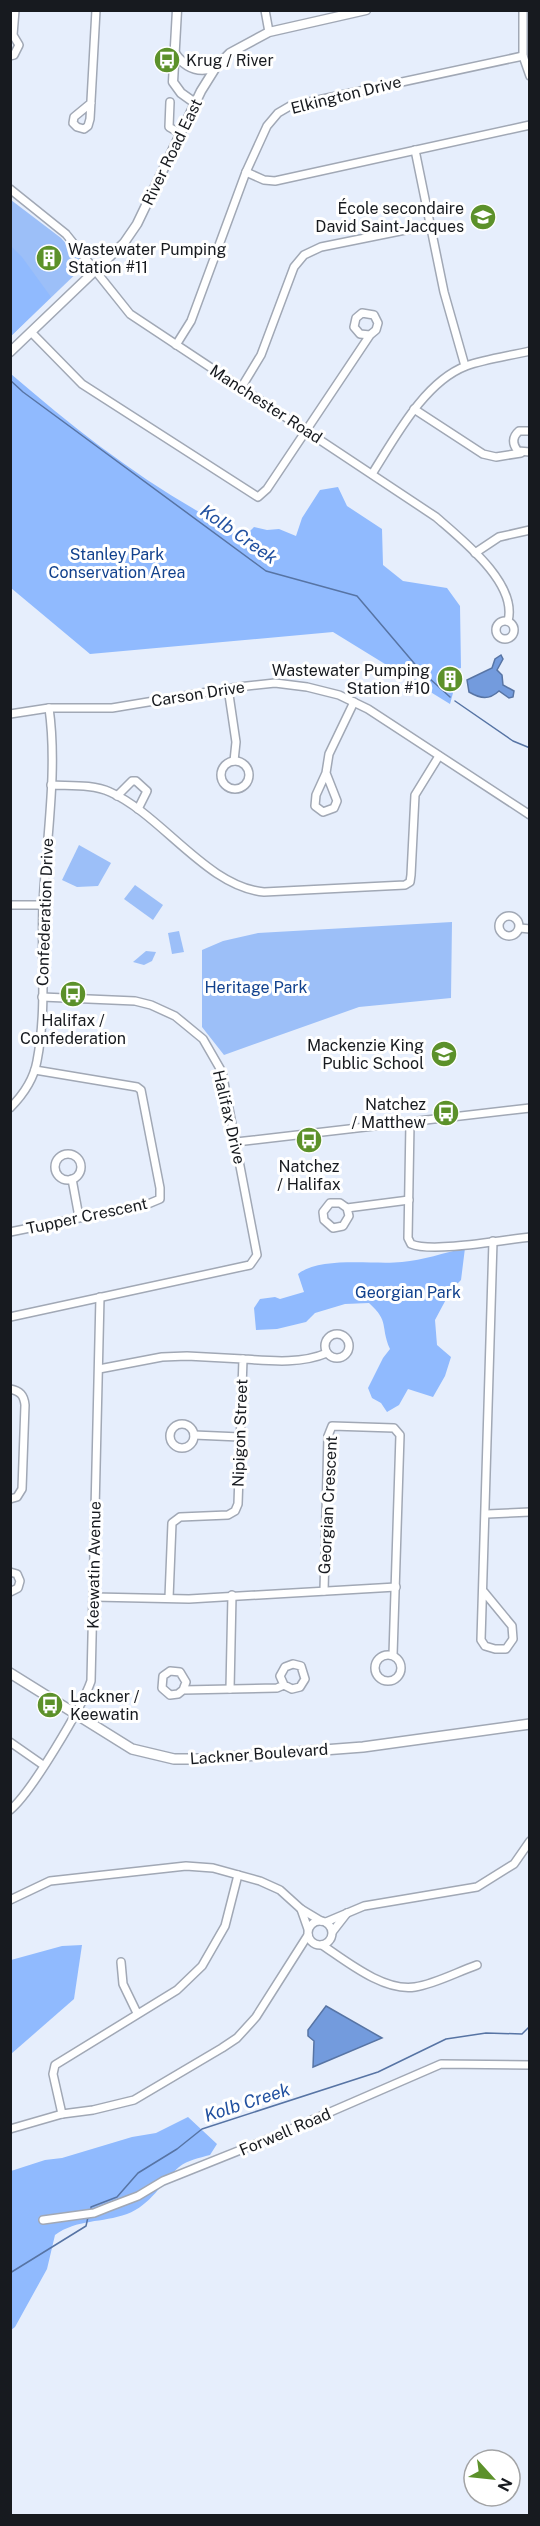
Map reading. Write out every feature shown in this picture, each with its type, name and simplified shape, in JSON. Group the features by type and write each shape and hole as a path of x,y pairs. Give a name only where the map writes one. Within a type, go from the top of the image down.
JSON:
{"main road":[{"name":"Lackner Boulevard","path":"10,1673 132,1749 174,1759 205,1759 363,1747 529,1726"}],"street":[{"path":"10,56 14,55 19,45 12,34 15,10"},
{"path":"91,103 96,10"},
{"path":"177,10 173,82 181,93 195,103"},
{"path":"265,10 269,32"},
{"name":"River Road East","path":"10,352 124,243 137,224 195,103 216,67 230,53 269,32 366,10"},
{"path":"523,10 523,56 530,76"},
{"path":"174,52 191,69 201,71 216,67"},
{"name":"Elkington Drive","path":"176,345 191,321 246,172 267,126 278,113 290,106 523,56"},
{"path":"170,102 168,123 173,130 181,134"},
{"path":"246,172 256,178 275,181 530,125"},
{"path":"415,150 447,306 465,366"},
{"name":"Manchester Road","path":"10,189 66,234 130,314 436,517 475,553 497,579 509,605 508,621"},
{"path":"241,388 261,355 294,267 304,255 321,248 430,225"},
{"path":"31,332 82,384 254,496 261,495 370,335"},
{"path":"372,474 414,409 434,388 465,366 530,351"},
{"path":"414,409 483,454 496,457 525,452"},
{"path":"525,452 514,447 513,439 519,431 530,431"},
{"path":"475,553 499,537 530,530"},
{"name":"Carson Drive","path":"10,714 49,708 112,708 228,688 275,683 307,687 339,695 354,702 530,815"},
{"path":"228,688 236,742 234,760"},
{"path":"326,772 337,801 334,808 323,812 315,806 315,801 326,772 329,754 354,702"},
{"name":"Confederation Drive","path":"10,1108 27,1086 35,1070 42,997 43,905 51,785 49,708"},
{"path":"51,785 98,787 117,796 138,809 228,881 247,890 264,892 405,885 410,882 411,875 416,795 439,756"},
{"path":"234,760 244,763 249,772 247,783 238,789 228,787 221,778 224,766 234,760"},
{"path":"117,796 136,781 147,791 138,809"},
{"path":"10,905 43,905"},
{"path":"520,928 530,929"},
{"name":"Halifax Drive","path":"42,997 135,1001 164,1009 190,1026 211,1049 222,1072 236,1142 257,1255 255,1261 250,1265 100,1297"},
{"name":"Tupper Crescent","path":"10,1232 148,1204 160,1198 143,1094 137,1087 35,1070"},
{"path":"236,1142 530,1108"},
{"path":"410,1123 408,1238 411,1245 440,1246 530,1237"},
{"path":"72,1179 79,1217"},
{"path":"346,1208 409,1200"},
{"path":"484,1592 512,1626 513,1639 506,1648 495,1649 485,1646 481,1640 487,1514 493,1241"},
{"path":"10,1317 100,1297"},
{"name":"Keewatin Avenue","path":"10,1810 26,1792 43,1765 75,1713 91,1681 100,1297"},
{"path":"243,1359 278,1362 317,1358 327,1353"},
{"name":"Nipigon Street","path":"99,1369 162,1357 243,1359 238,1504 235,1511 228,1515 180,1517 172,1522 169,1598"},
{"path":"10,1389 19,1391 24,1397 25,1405 22,1489 17,1497 10,1499"},
{"name":"Georgian Crescent","path":"324,1591 328,1436 333,1426 393,1428 400,1435 396,1587"},
{"path":"194,1435 240,1437"},
{"path":"487,1514 530,1512"},
{"path":"10,1572 17,1574 20,1581 18,1588 10,1592"},
{"path":"94,1597 189,1599 396,1587 393,1655"},
{"path":"230,1689 232,1595"},
{"path":"183,1690 284,1685"},
{"path":"10,1742 43,1765"},
{"path":"10,2129 62,2114 93,2110 134,2100 237,2038 256,2017 297,1955 313,1923 323,1922 364,1906 477,1887 514,1864 530,1841"},
{"path":"10,1900 50,1881 186,1866 238,1875 280,1890 301,1909 323,1922 332,1934 339,1955"},
{"path":"62,2114 53,2074 55,2065 177,1990 202,1966 225,1926 238,1875"},
{"path":"301,1909 308,1932 319,1944 339,1955 353,1967 398,1987 416,1987 477,1965"},
{"path":"297,1955 319,1944 332,1934 347,1913"},
{"path":"121,1962 123,1984 137,2013"},
{"name":"Forwell Road","path":"43,2220 94,2212 138,2196 163,2181 257,2144 441,2064 530,2065"}],"green space":[{"path":"11,200 61,238 85,265 11,336"},
{"path":"11,246 22,257 51,297 11,336"},
{"name":"Stanley Park Conservation Area","path":"11,374 123,463 182,502 245,536 254,527 267,530 279,529 296,536 302,518 320,490 338,487 347,506 382,529 383,565 403,581 447,588 460,606 461,668 439,673 453,693 450,704 333,632 90,654 11,588"},
{"path":"79,845 111,863 98,886 77,887 62,880"},
{"path":"135,885 163,905 153,920 124,899"},
{"name":"Heritage Park","path":"452,922 451,998 359,1007 224,1055 202,1027 202,950 223,941 258,933"},
{"path":"179,931 184,952 172,954 168,933"},
{"path":"146,951 156,952 152,961 144,965 133,962"},
{"name":"Georgian Park","path":"465,1248 461,1280 451,1290 435,1320 437,1345 451,1357 445,1376 433,1397 408,1389 399,1405 387,1412 381,1403 372,1398 368,1388 390,1349 380,1315 369,1303 345,1304 315,1313 306,1322 277,1329 256,1330 254,1308 260,1299 275,1297 280,1299 304,1292 298,1274 308,1268 333,1263 410,1261"},
{"path":"82,1945 74,1999 11,2054 11,1960 62,1946"},
{"path":"188,2117 217,2144 210,2155 179,2167 143,2205 135,2210 118,2217 72,2226 55,2235 47,2269 15,2327 11,2330 11,2171 132,2137 156,2133"}],"shaded area":[{"path":"501,655 503,659 497,670 502,675 503,685 514,691 513,697 509,698 499,691 485,698 469,692 467,680 492,668 495,659"},
{"path":"326,2006 382,2038 313,2067 314,2041 308,2036 308,2030"}],"waterway":[{"name":"Kolb Creek","path":"10,380 23,392 266,571 357,596 419,669 450,697"},
{"name":"Kolb Creek","path":"455,701 513,741 530,748"},
{"name":"Kolb Creek","path":"91,2210 91,2207 117,2197 138,2173 177,2149 202,2129 378,2072 446,2039 486,2033 522,2034 530,2026"},
{"name":"Kolb Creek","path":"10,2273 86,2226 88,2217"}],"place":[{"name":"Krug / River","path":"167,60"},
{"name":"École secondaire David Saint-Jacques","path":"483,217"},
{"name":"Wastewater Pumping Station #11","path":"49,258"},
{"name":"Wastewater Pumping Station #10","path":"450,679"},
{"name":"Halifax / Confederation","path":"73,994"},
{"name":"Mackenzie King Public School","path":"444,1054"},
{"name":"Natchez / Matthew","path":"446,1113"},
{"name":"Natchez / Halifax","path":"309,1140"},
{"name":"Lackner / Keewatin","path":"50,1705"}]}
